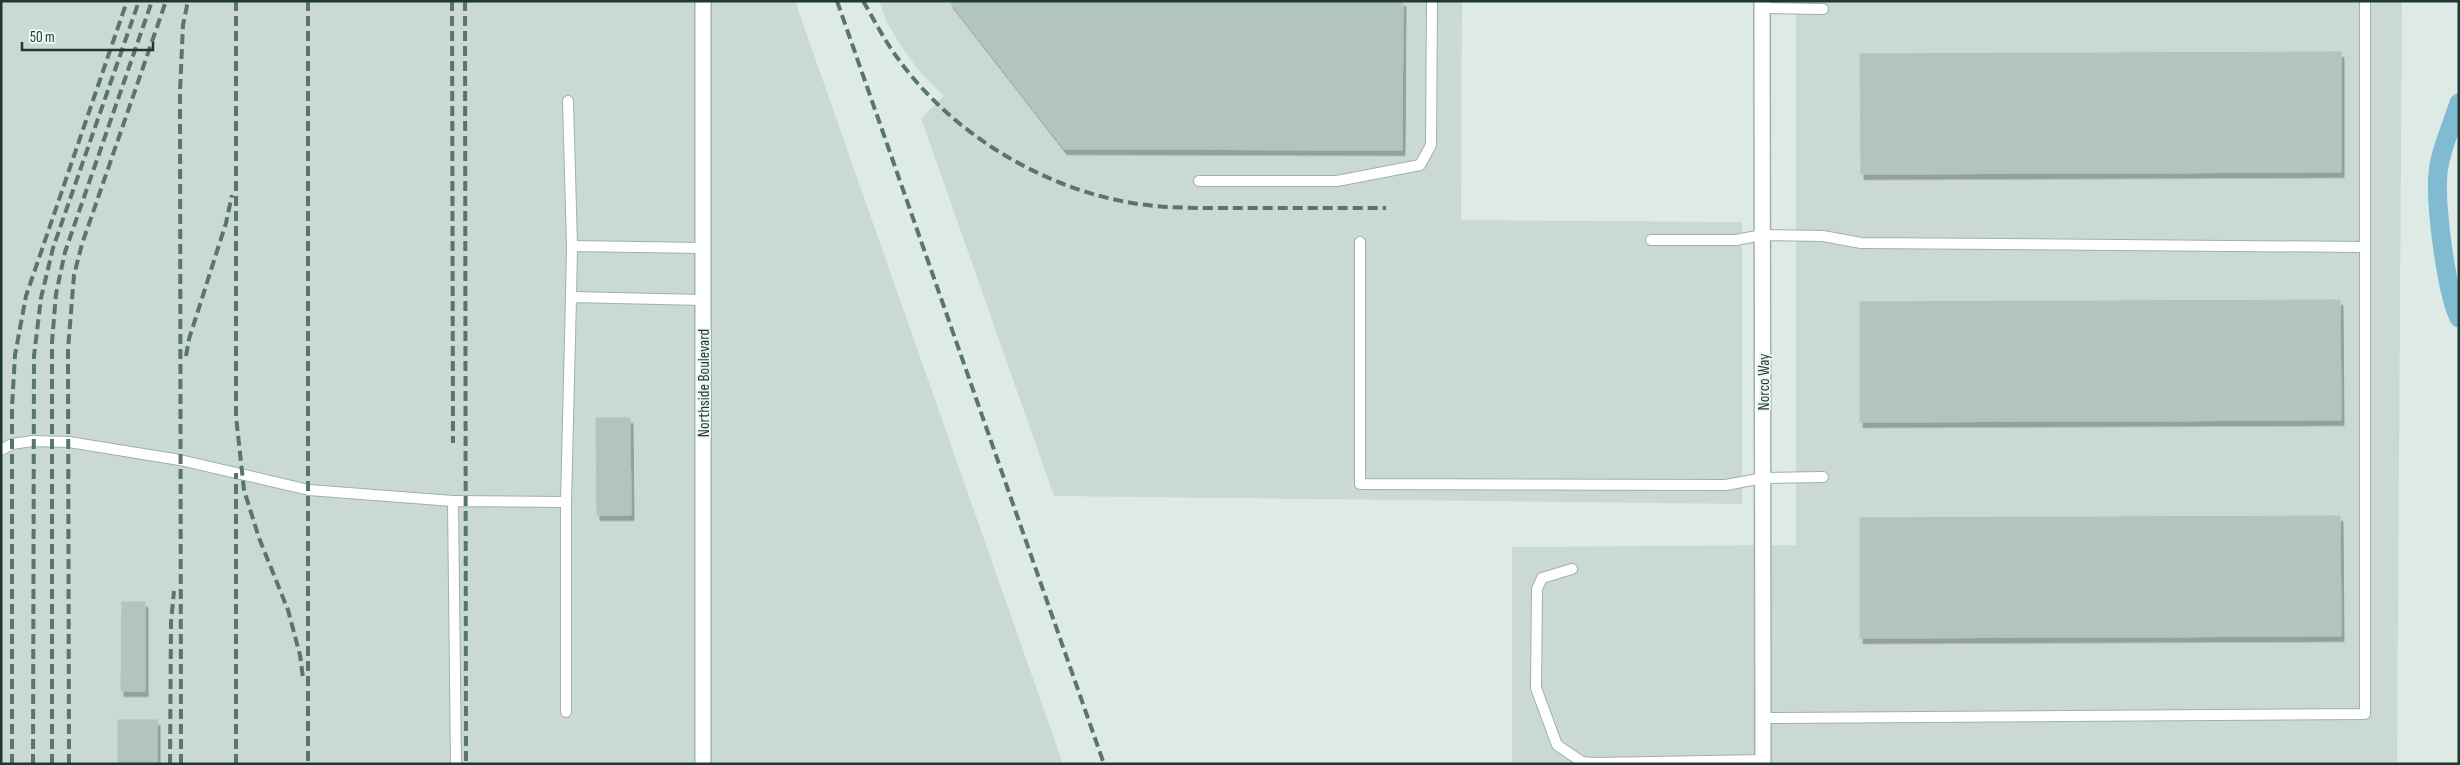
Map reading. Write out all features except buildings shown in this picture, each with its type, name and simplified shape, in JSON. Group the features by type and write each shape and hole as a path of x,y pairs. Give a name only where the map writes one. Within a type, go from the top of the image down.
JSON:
{"main road":[{"name":"Northside Boulevard","path":"703,1 703,764"},
{"name":"Norco Way","path":"1762,5 1764,762"}],"lane":[{"path":"1199,181 1337,181 1420,166 1431,145 1432,1"},
{"path":"1764,718 2365,714 2365,1"},
{"path":"1762,5 1823,9"},
{"path":"566,712 566,502 572,246 568,101"},
{"path":"1651,240 1736,240 1762,235 1823,236 1861,243 2365,247"},
{"path":"1360,242 1360,484 1726,485 1763,478 1823,477"},
{"path":"572,246 703,248"},
{"path":"571,297 703,300"},
{"path":"1,450 12,444 32,441 69,442 180,460 309,490 453,501 566,502"},
{"path":"453,501 456,764"},
{"path":"1572,569 1542,578 1537,589 1536,688 1557,745 1582,762 1764,762"}],"shaded area":[{"path":"1,1 795,1 1063,764 1,764"},
{"path":"879,1 1462,1 1461,220 1742,222 1742,504 1054,496 921,118 944,96 919,71 899,43 887,22"},
{"path":"1796,1 2402,1 2397,764 1512,764 1512,547 1796,545"}],"waterway":[{"path":"2459,103 2441,156 2438,173 2438,205 2442,247 2454,305 2459,318"}],"railway":[{"path":"12,764 12,407 15,355 26,296 127,1"},
{"path":"33,764 34,356 41,298 53,248 139,1"},
{"path":"52,764 52,342 56,294 65,252 152,1"},
{"path":"69,764 68,349 74,275 82,244 166,1"},
{"path":"181,764 180,92 183,25 188,1"},
{"path":"236,1 236,416 244,490 259,538 288,610 300,655 303,678"},
{"path":"308,1 308,764"},
{"path":"452,1 453,443"},
{"path":"465,1 466,764"},
{"path":"837,1 1104,764"},
{"path":"863,1 890,47 912,76 937,103 965,128 995,149 1028,168 1062,183 1096,195 1132,203 1159,206 1201,208 1386,208"},
{"path":"186,356 189,339 226,223 232,195"},
{"path":"236,473 236,764"},
{"path":"170,764 171,622 174,591"}]}
